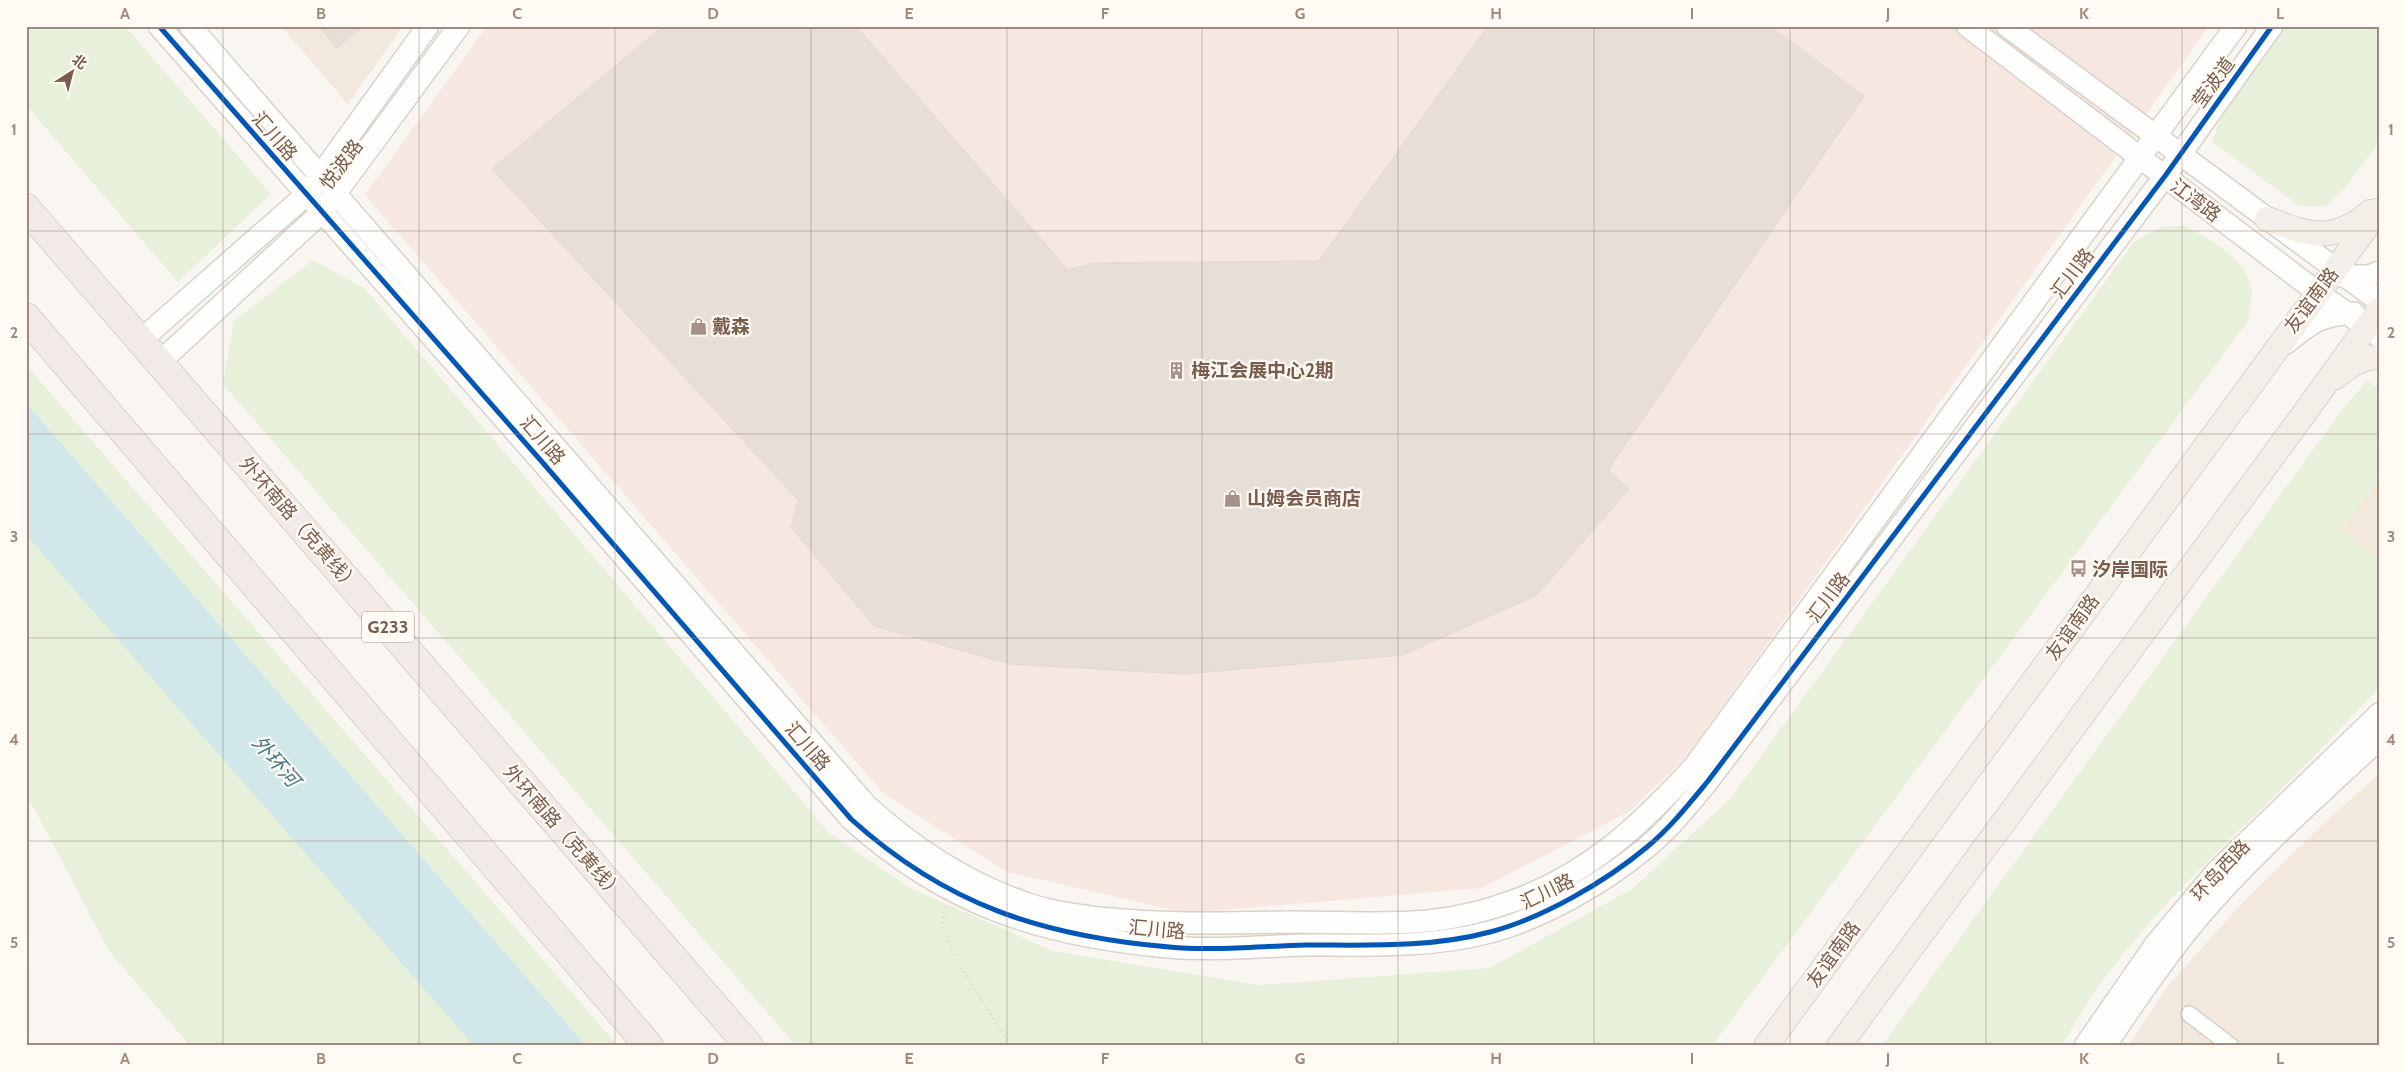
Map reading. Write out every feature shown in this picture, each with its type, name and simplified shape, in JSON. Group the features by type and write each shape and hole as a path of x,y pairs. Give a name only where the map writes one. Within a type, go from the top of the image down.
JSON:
{"highway":[{"name":"外环南路（克黄线）","path":"26,208 749,1046"},
{"path":"26,317 649,1046"}],"main road":[{"path":"2267,219 2294,229 2327,235 2348,228 2379,204"},
{"name":"友谊南路","path":"1766,1046 2270,356 2332,278 2379,210"},
{"path":"1839,1046 2376,318"},
{"path":"2322,390 2345,368 2362,360 2379,357"}],"street":[{"name":"汇川路","path":"159,26 550,470 851,819 882,847 950,890 985,908 1043,927 1101,938 1171,947 1431,944 1490,932 1531,917 1601,880 1647,847 1684,811 1708,781 2179,155"},
{"name":"汇川路","path":"190,26 338,194 552,444 866,805 899,835 938,862 982,886 1029,905 1070,914 1171,923 1428,921 1483,910 1516,900 1578,871 1605,853 1664,800 1693,768 2156,137"},
{"name":"悦波路","path":"141,340 307,194 428,26"},
{"name":"悦波路","path":"160,362 322,212 338,194 460,26"},
{"name":"江湾路","path":"1967,26 2249,240 2302,268 2332,278 2347,313 2376,318"},
{"name":"江湾路","path":"2007,26 2267,219 2376,318"},
{"name":"莹波道","path":"2156,137 2236,26"},
{"name":"莹波道","path":"2179,155 2272,26"},
{"path":"2332,278 2369,276 2379,272"},
{"path":"2270,356 2314,322 2332,314 2347,313"},
{"name":"环岛西路","path":"2085,1046 2155,945 2217,871 2379,714"},
{"name":"环岛西路","path":"2105,1046 2162,962 2197,919 2282,831 2379,739"},
{"path":"2189,1014 2231,1046"}],"path":[{"path":"950,890 942,922 955,958 1011,1046"}],"shaded area":[{"path":"281,26 403,26 348,104"},
{"name":"山姆会员商店","path":"487,26 2209,26 1687,756 1630,811 1482,888 1187,913 1007,872 884,794 365,195"},
{"path":"2379,481 2379,561 2340,529"},
{"path":"2379,774 2379,1046 2128,1046 2167,987 2241,904 2323,824"}],"green space":[{"path":"26,26 125,26 271,194 178,282 26,105"},
{"path":"2285,26 2379,26 2379,142 2344,189 2325,206 2300,206 2212,142 2223,111"},
{"path":"2186,226 2225,250 2242,266 2252,290 2248,321 1712,1046 796,1046 223,384 234,321 313,260 365,289 829,833 912,889 1053,951 1259,985 1490,968 1632,889 1730,799 2134,242 2160,227"},
{"path":"26,365 618,1046 190,1046 109,951 26,793"},
{"path":"2367,381 2379,389 2379,481 2340,529 2379,561 2379,688 2194,876 2135,939 2084,1008 2062,1046 1882,1046 2341,411"}],"water":[{"name":"外环河","path":"26,403 586,1046 474,1046 26,535"}],"building":[{"path":"319,26 363,26 337,48"},
{"name":"梅江会展中心2期","path":"663,26 856,26 1068,270 1093,263 1319,261 1488,26 1770,26 1864,96 1608,470 1629,489 1537,595 1403,655 1183,674 1010,664 874,626 791,527 798,500 492,169"}],"cycle path":[{"path":"159,26 543,463 851,819 887,849 923,874 960,894 998,911 1038,924 1079,934 1123,942 1203,949 1422,943 1445,941 1490,932 1531,918 1573,897 1593,886 1647,847 1671,824 1708,781 2165,176 2272,26"}],"place":[{"name":"戴森","path":"698,326"},
{"name":"梅江会展中心2期","path":"1177,370"},
{"name":"山姆会员商店","path":"1233,498"},
{"name":"汐岸国际","path":"2078,569"}]}
